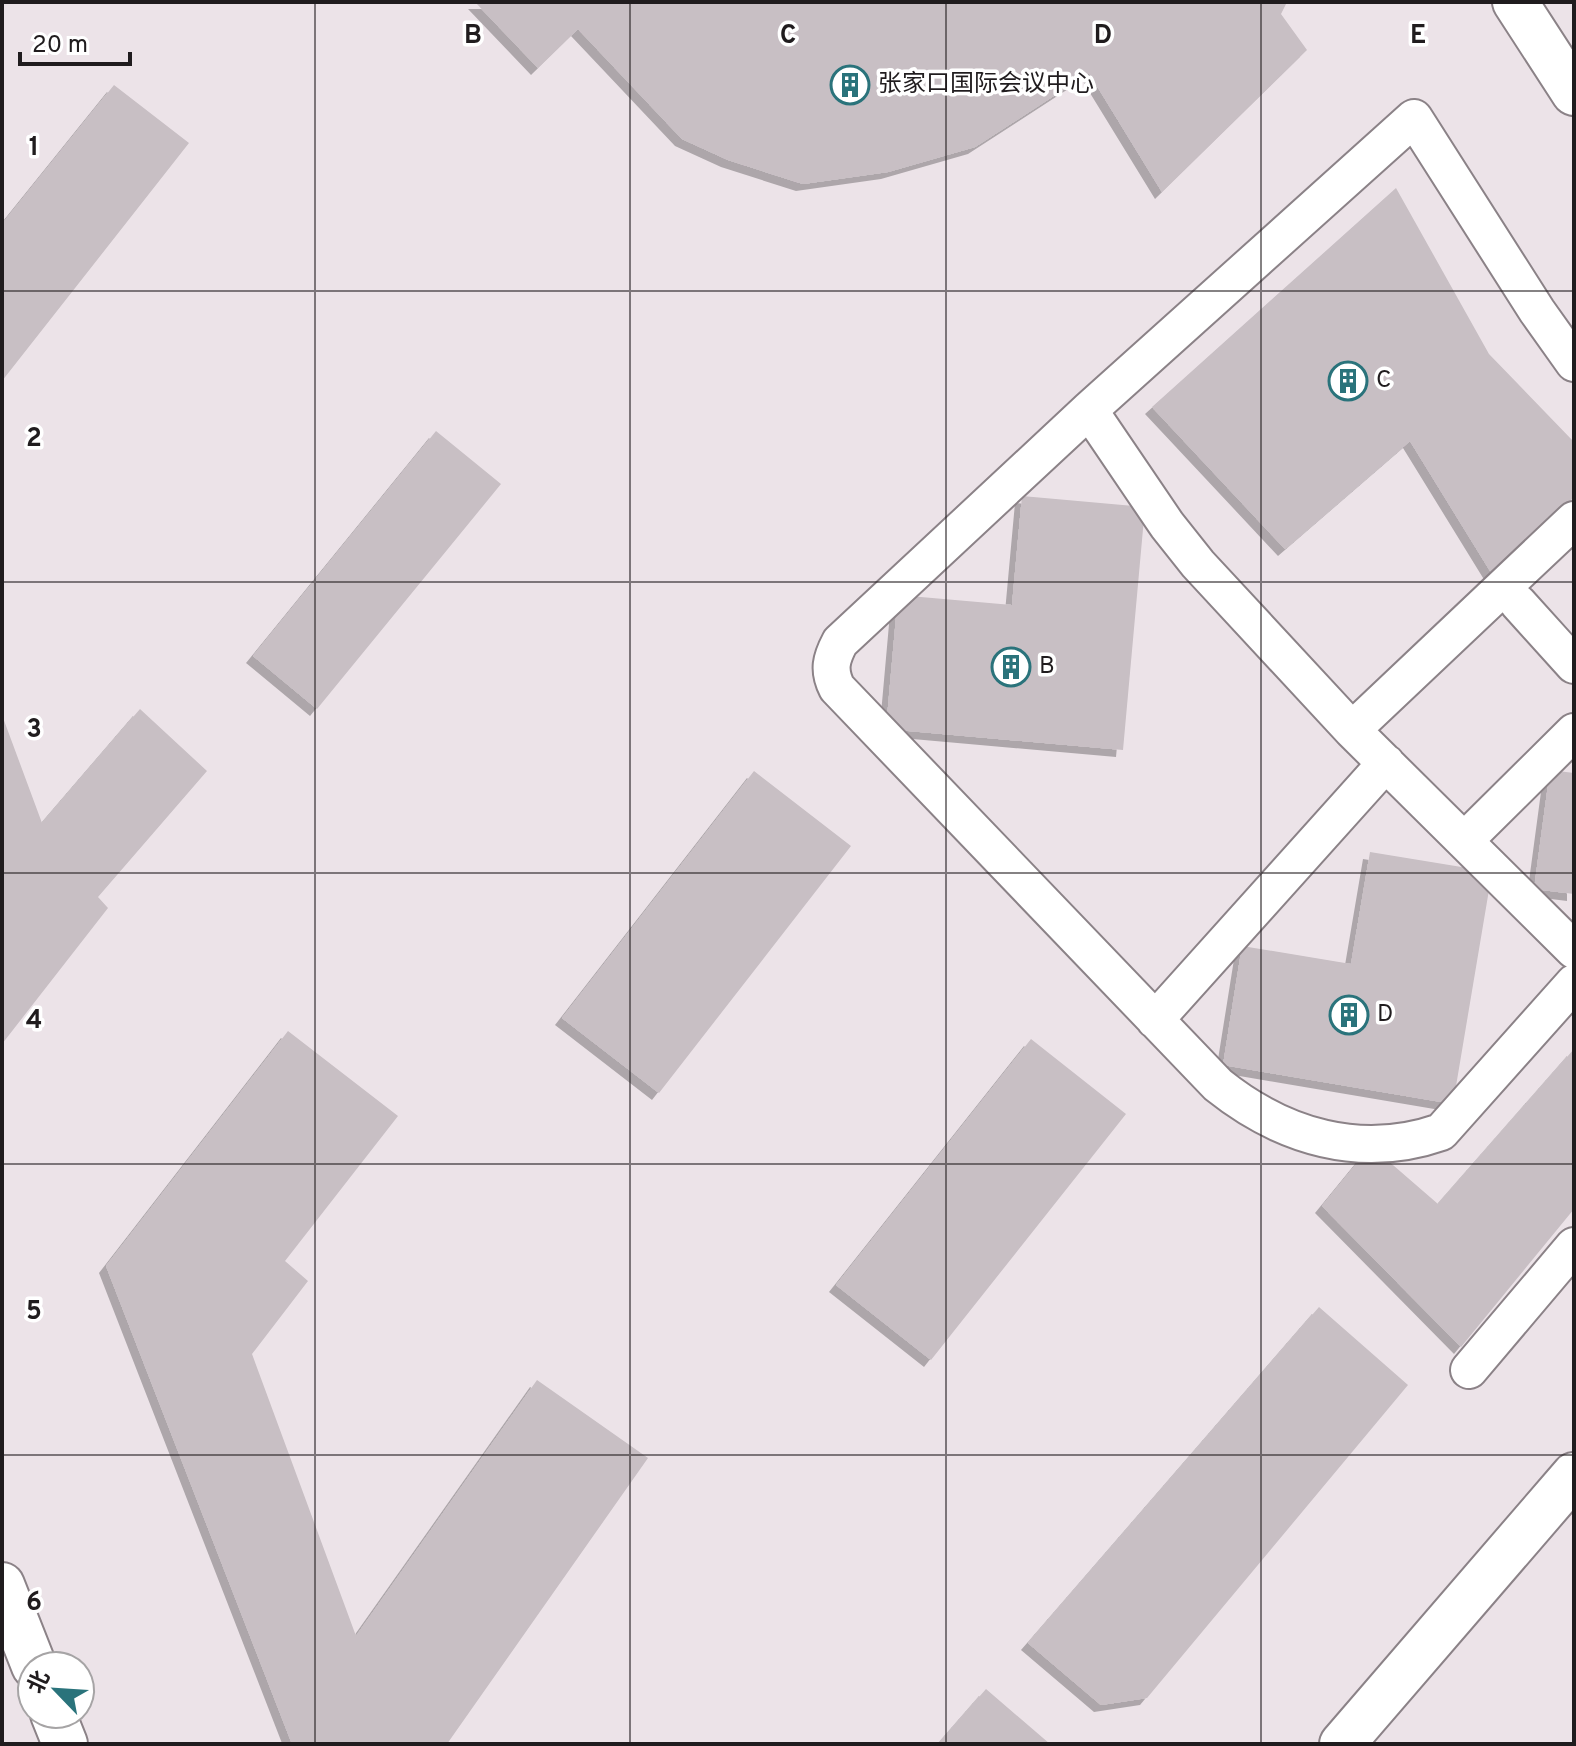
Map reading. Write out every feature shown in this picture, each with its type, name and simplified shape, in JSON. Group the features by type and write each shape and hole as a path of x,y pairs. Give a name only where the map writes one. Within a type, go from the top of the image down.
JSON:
{"street":[{"path":"1515,2 1574,93"},
{"path":"1574,363 1537,311 1414,118 1089,410 840,642 832,658 830,674 837,688 1218,1085 1256,1112 1292,1128 1356,1145 1415,1141 1441,1132 1574,983"},
{"path":"1089,410 1167,525 1198,564 1368,746 1574,950"},
{"path":"1155,1020 1368,746 1574,520"},
{"path":"1368,746 1574,550"},
{"path":"1518,603 1574,665"},
{"path":"1464,841 1574,732"},
{"path":"1469,1370 1574,1246"},
{"path":"1342,1744 1574,1475"},
{"path":"2,1585 28,1650"}],"building":[{"name":"张家口国际会议中心","path":"475,2 1287,2 1281,14 1307,50 1162,192 1089,73 975,147 888,172 803,184 728,160 682,139 578,29 538,68"},
{"path":"114,85 189,143 2,381 2,224"},
{"name":"C","path":"1396,188 1489,354 1574,442 1574,497 1495,579 1410,441 1285,549 1152,407"},
{"path":"436,431 501,484 317,709 253,656"},
{"name":"B","path":"1022,496 1145,507 1123,750 886,729 898,595 1012,605"},
{"path":"140,709 207,771 98,897 108,908 2,1044 2,715 42,823"},
{"path":"1550,770 1574,773 1574,894 1534,889"},
{"path":"754,771 851,846 659,1093 562,1018"},
{"name":"D","path":"1370,852 1492,872 1453,1104 1223,1065 1242,946 1351,964"},
{"path":"288,1031 398,1116 285,1261 308,1281 252,1354 356,1636 537,1380 648,1458 447,1744 292,1744 106,1266"},
{"path":"1031,1039 1126,1114 931,1360 836,1285"},
{"path":"1574,1049 1574,1209 1461,1347 1322,1206 1371,1146 1438,1204"},
{"path":"1319,1307 1408,1385 1147,1698 1101,1705 1028,1643"},
{"path":"986,1689 1050,1744 938,1744"}],"place":[{"name":"张家口国际会议中心","path":"850,85"},
{"name":"C","path":"1348,381"},
{"name":"B","path":"1011,667"},
{"name":"D","path":"1349,1015"}]}
